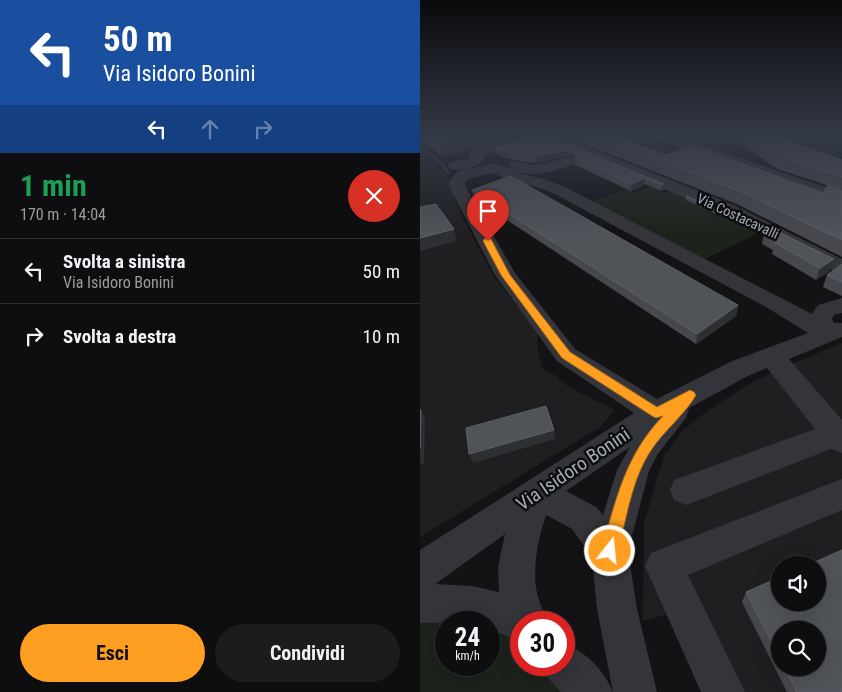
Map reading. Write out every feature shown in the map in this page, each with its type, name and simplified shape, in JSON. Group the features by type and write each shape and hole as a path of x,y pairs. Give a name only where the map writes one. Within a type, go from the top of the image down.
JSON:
{"street":[{"path":"493,168 464,174 457,181 458,188 506,275 566,355 656,413"},
{"path":"496,168 516,178 538,182 559,190 774,302 835,331"},
{"path":"525,168 531,171 545,168"},
{"name":"Via Costacavalli","path":"628,168 730,210 842,267"},
{"path":"748,168 842,206"},
{"path":"758,168 842,199"},
{"path":"835,331 820,319 826,310 842,305"},
{"name":"Via Isidoro Bonini","path":"420,572 656,413 739,369 835,331"},
{"path":"686,490 840,435 772,356"},
{"path":"635,692 617,609 610,551 632,470 646,446 661,426 690,395"},
{"path":"524,611 518,592 517,569 522,535 537,493 584,518 610,551"},
{"path":"723,692 664,566 842,494"},
{"path":"420,603 470,604 510,615"},
{"path":"575,675 591,692"}],"shaded area":[{"path":"420,168 440,168 447,176 459,210 493,275 537,332 542,368 556,376 569,387 615,410 600,427 420,537"},
{"path":"803,168 842,168 842,189"},
{"path":"648,187 665,194 674,190 709,206 703,210 720,217 726,214 760,232 703,260 592,202 626,189 635,193"},
{"path":"842,343 842,692 704,692 668,614 643,621 644,523 664,456 683,430 706,412 749,384"},
{"path":"435,617 435,676 500,676 500,629 510,634 510,676 556,676 570,692 420,692 420,620"}],"building":[{"path":"596,168 626,168 664,184 662,185 645,178 631,184"},
{"path":"679,168 756,168 823,193 827,186 842,191 842,240 739,191"},
{"path":"815,168 842,168 842,177"},
{"path":"511,176 738,305 697,334 472,190"},
{"path":"686,196 718,209 716,210"},
{"path":"436,204 454,229 420,238 420,207"},
{"path":"773,229 834,259 820,268 775,243 779,241 764,233"},
{"path":"842,264 842,282 827,275"},
{"path":"546,406 554,430 469,454 466,428"},
{"path":"420,410 421,410 420,449"},
{"path":"842,550 842,692 797,692 789,676 826,676 826,621 771,621 771,641 746,592 771,581 771,611 826,611 826,557"}],"waterway":[{"path":"445,168 448,173"}],"route":[{"path":"488,241 506,275 519,294 566,355 656,413 690,395 661,426 646,446 632,470 610,551"}]}
